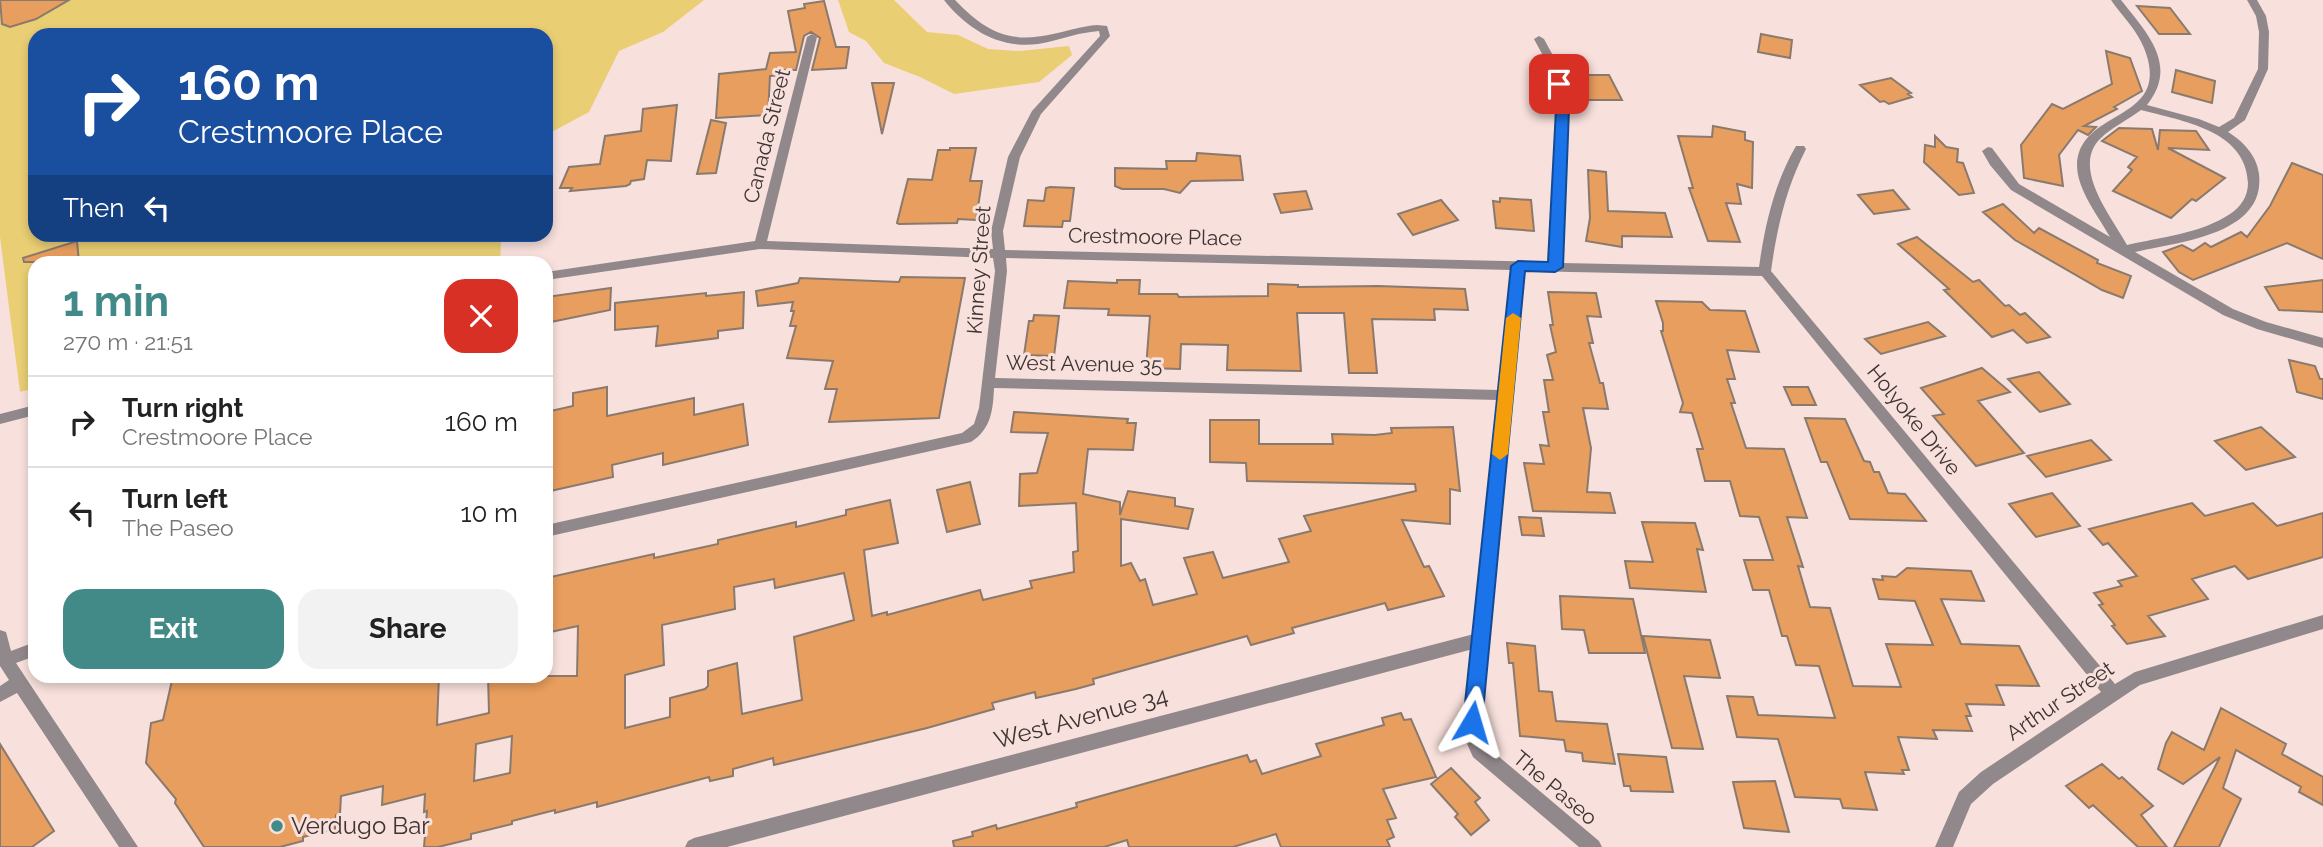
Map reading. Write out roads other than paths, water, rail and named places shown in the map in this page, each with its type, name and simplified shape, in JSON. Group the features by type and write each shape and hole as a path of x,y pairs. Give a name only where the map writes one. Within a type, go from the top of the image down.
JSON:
{"street":[{"name":"Kinney Street","path":"949,0 969,22 998,38 1035,41 1092,27 1103,28 1105,36 1049,95 1024,133 1005,189 997,231 1001,271 988,383"},
{"path":"2116,0 2151,50 2156,68 2155,81 2150,95 2141,107 2099,132 2089,141 2083,154 2086,180 2124,250"},
{"path":"2221,131 2239,120 2263,69 2264,32 2261,16 2252,0"},
{"name":"Canada Street","path":"760,245 812,37"},
{"path":"1539,38 1556,73 1563,109 1555,267"},
{"path":"2124,250 2217,226 2235,218 2253,195 2255,181 2242,147 2221,131 2141,107"},
{"path":"1765,272 1775,210 1788,170 1800,149"},
{"path":"1988,150 1994,162 2015,187 2228,312 2262,326 2323,343"},
{"name":"Crestmoore Place","path":"553,275 760,245 1001,254 1765,272"},
{"name":"The Paseo","path":"1518,266 1472,737 1479,751 1593,847"},
{"name":"Holyoke Drive","path":"1765,272 2113,694"},
{"name":"West Avenue 35","path":"553,529 965,438 979,431 984,419 988,383 1506,395"},
{"path":"0,419 28,412"},
{"name":"Arthur Street","path":"1944,847 1965,798 1987,778 2134,679 2323,622"},
{"path":"0,637 5,660 129,847"},
{"name":"West Avenue 34","path":"694,847 1482,639"},
{"path":"5,660 28,652"},
{"path":"0,695 20,682"}],"place":[{"name":"Verdugo Bar","path":"277,826"}]}
